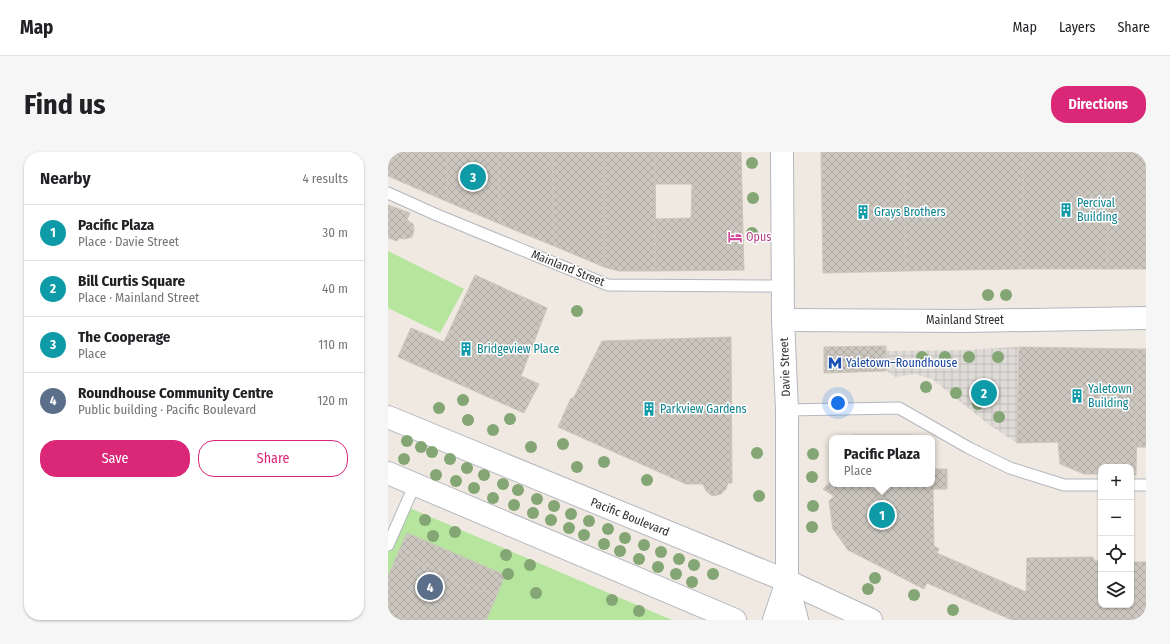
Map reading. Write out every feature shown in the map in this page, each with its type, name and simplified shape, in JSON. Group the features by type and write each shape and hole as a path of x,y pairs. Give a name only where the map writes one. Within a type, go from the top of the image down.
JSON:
{"main road":[{"name":"Davie Street","path":"782,152 783,320 787,410 787,581 797,620"},
{"name":"Mainland Street","path":"783,320 965,321 1146,318"},
{"name":"Pacific Boulevard","path":"388,417 787,581 871,620"},
{"path":"388,473 735,620"},
{"name":"Davie Street","path":"774,620 787,581"}],"lane":[{"name":"Mainland Street","path":"388,193 437,215 608,285 783,286"},
{"path":"787,410 899,408 969,448 1010,468 1064,485 1098,486"},
{"path":"388,544 415,484"},
{"path":"1134,486 1146,486"}],"green space":[{"path":"388,251 464,289 440,333 388,308"},
{"path":"405,506 672,620 388,620 388,545"}],"shaded area":[{"path":"1019,347 1017,443 988,424 932,379 915,374 895,377 887,371 886,351 964,350"}],"building":[{"path":"388,152 447,152 448,202 388,176"},
{"path":"447,152 498,152 500,224 448,202"},
{"path":"498,152 552,152 554,246 500,224"},
{"path":"552,152 604,152 604,267 554,246"},
{"path":"604,152 655,152 656,271 619,271 604,267"},
{"path":"655,152 741,152 744,270 656,271 655,219 691,218 692,184 655,184"},
{"name":"Grays Brothers","path":"821,152 904,152 905,271 823,273"},
{"path":"904,152 1024,152 1022,269 905,271"},
{"name":"Percival Building","path":"1024,152 1109,152 1107,269 1022,269"},
{"path":"1109,152 1146,152 1146,269 1107,269"},
{"path":"388,205 410,213 407,220 413,224 414,229 412,237 405,239 399,238 397,241 388,238"},
{"name":"Bridgeview Place","path":"475,275 547,308 521,376 539,384 524,413 398,357 411,328 444,342"},
{"name":"Parkview Gardens","path":"731,337 732,483 728,483 726,489 721,494 712,496 706,491 703,484 686,484 558,427 571,398 573,399 602,341"},
{"path":"886,346 886,371 824,373 824,347"},
{"name":"Yaletown Building","path":"1019,347 1138,349 1136,475 1134,475 1134,464 1098,464 1098,474 1084,474 1060,464 1058,442 1017,443"},
{"path":"1138,349 1146,349 1146,447 1135,447"},
{"path":"935,469 947,469 947,489 933,489 934,546 939,549 937,553 1026,592 1027,558 1093,557 1094,561 1098,561 1098,608 1134,608 1134,562 1146,562 1146,620 1012,620 927,583 924,589 848,550 833,529 829,501 834,496 823,489 829,483 829,487 935,487"},
{"path":"407,533 505,575 496,597 398,553"},
{"path":"398,553 496,597 486,620 388,620 388,576"}],"place":[{"name":"The Cooperage","path":"473,177"},
{"name":"Percival Building","path":"1066,210"},
{"name":"Grays Brothers","path":"863,212"},
{"name":"Opus","path":"735,237"},
{"name":"Bridgeview Place","path":"466,349"},
{"name":"Yaletown–Roundhouse","path":"835,363"},
{"name":"Bill Curtis Square","path":"984,393"},
{"name":"Yaletown Building","path":"1077,396"},
{"name":"Parkview Gardens","path":"649,409"},
{"name":"Pacific Plaza","path":"882,515"},
{"name":"Roundhouse Community Centre","path":"430,587"}]}
